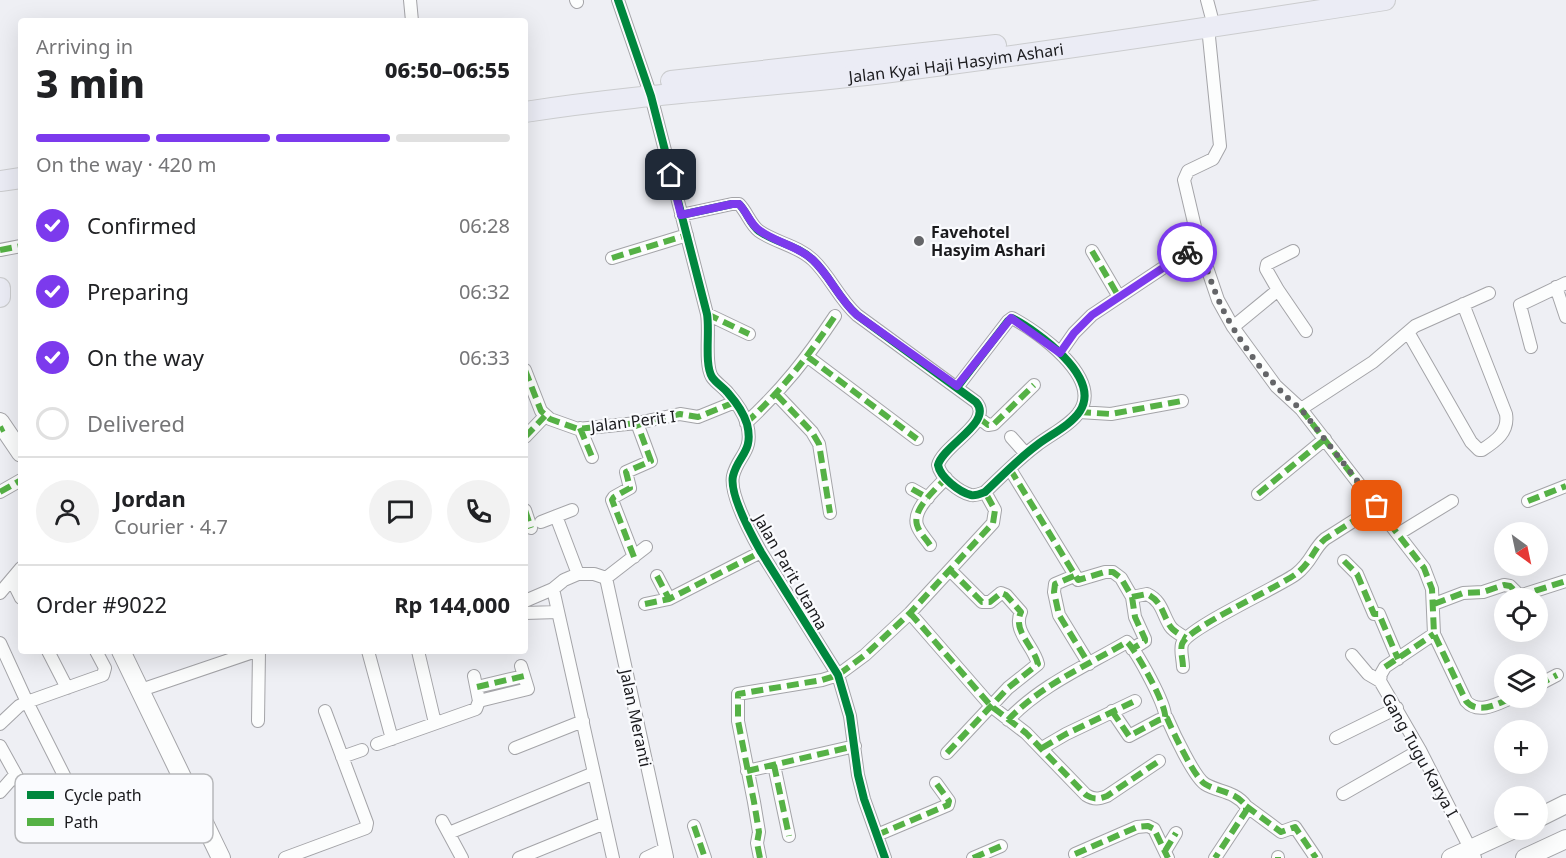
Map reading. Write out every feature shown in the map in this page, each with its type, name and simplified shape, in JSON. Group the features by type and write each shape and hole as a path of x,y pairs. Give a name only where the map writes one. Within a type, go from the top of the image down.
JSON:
{"main road":[{"name":"Jalan Kyai Haji Hasyim Ashari","path":"1292,10 1323,0"},
{"name":"Jalan Kyai Haji Hasyim Ashari","path":"528,101 649,89 890,72 1155,29 1208,14 1292,10 1385,0"},
{"name":"Jalan Kyai Haji Hasyim Ashari","path":"528,111 649,89"},
{"path":"0,168 18,166"},
{"path":"0,181 18,178"},
{"path":"0,288 0,297"}],"street":[{"path":"410,0 412,18"},
{"path":"618,0 649,89 707,314 709,370 712,378 735,402 746,423 777,395 808,357 835,316"},
{"path":"1208,14 1220,146 1213,159 1188,171 1184,180 1199,244 1218,300 1233,327 1276,386 1286,398 1301,409 1424,568 1432,590 1434,634 1460,690 1471,707 1477,709 1494,705"},
{"path":"681,215 739,204 756,228 798,249 813,260 857,315 980,405 979,418 939,460 939,470 946,478 971,495 985,492 1026,454 1079,412 1084,387 1075,369 1060,353 1011,318 957,386"},
{"path":"612,258 687,235"},
{"path":"1060,353 1087,320 1199,244"},
{"path":"0,250 18,247"},
{"path":"1092,251 1119,297"},
{"path":"1293,251 1269,262 1266,266 1278,290 1306,331"},
{"path":"1532,347 1520,305 1561,285 1566,317"},
{"path":"1233,327 1278,290"},
{"path":"1301,409 1373,362 1422,322 1489,292"},
{"path":"1408,332 1471,442 1482,450 1503,434 1508,423 1463,303"},
{"path":"707,314 748,334"},
{"path":"808,357 917,439"},
{"path":"528,378 544,416 528,434"},
{"path":"979,418 988,425 994,424 1034,385"},
{"path":"777,395 812,432 819,444 830,513"},
{"path":"1079,412 1111,414 1182,400"},
{"name":"Jalan Perit I","path":"544,416 578,429 611,427 680,414 698,417 735,402"},
{"path":"634,557 612,500 630,488 626,472 651,461 638,423"},
{"name":"Jalan Parit Utama","path":"746,423 748,446 736,469 733,481 744,519 761,552 838,675 850,716 858,775 885,858"},
{"path":"1,427 18,449"},
{"path":"580,428 592,456"},
{"path":"1011,437 1026,454"},
{"path":"1258,494 1325,439"},
{"path":"1010,469 1078,580 1105,572 1113,572 1121,578 1132,597 1135,617 1145,641 1132,649"},
{"path":"930,545 916,523 917,514 946,478"},
{"path":"0,492 18,482"},
{"path":"1528,501 1566,486"},
{"path":"912,489 928,498"},
{"path":"760,858 757,843 759,832 738,721 738,694 822,680 838,675 865,655 910,613 993,524 995,510 985,492"},
{"path":"1398,534 1452,501"},
{"path":"1183,667 1182,645 1186,638 1210,622 1297,574 1312,559 1325,538 1377,506"},
{"path":"528,514 536,525 572,510"},
{"path":"556,516 578,574"},
{"path":"528,600 553,589 564,580 578,574 594,574 606,578 646,547"},
{"path":"645,604 669,599 761,552"},
{"path":"1344,561 1356,574 1374,614 1379,614 1398,659"},
{"path":"947,753 1008,688 1036,666 1037,661 1020,627 1018,618 1021,612 1006,595 1001,593 990,602 982,602 950,570"},
{"path":"0,593 18,572"},
{"path":"657,576 669,599"},
{"path":"1074,576 1055,584 1057,608 1089,664"},
{"name":"Jalan Meranti","path":"606,578 666,853"},
{"path":"12,580 18,592"},
{"path":"1434,604 1463,594 1483,592 1504,585 1510,586 1522,595 1566,581"},
{"path":"553,589 613,858"},
{"path":"1132,597 1147,594 1154,597 1164,610 1170,628 1186,638"},
{"path":"528,613 558,612"},
{"path":"910,613 991,706 1041,748 1092,799 1099,799 1116,791 1159,761"},
{"name":"Gang Tugu Karya I","path":"1434,634 1384,667 1380,681 1420,750 1473,853"},
{"path":"1008,720 1020,708 1056,682 1127,642 1164,707 1166,717 1198,777 1204,784 1227,792 1281,832 1286,832 1293,826 1316,858"},
{"path":"2,651 63,774"},
{"path":"50,654 67,688"},
{"path":"0,724 27,702 101,676 105,673 105,668 98,654"},
{"path":"123,654 150,687"},
{"path":"135,654 186,774"},
{"path":"150,687 248,654"},
{"path":"257,654 258,721"},
{"path":"369,654 392,739"},
{"path":"419,654 435,723"},
{"path":"1352,655 1368,674 1380,681"},
{"path":"377,744 472,712 478,706 479,701 475,682 522,671 528,689 479,701"},
{"path":"1548,680 1557,675"},
{"path":"1041,748 1135,701"},
{"path":"1336,738 1397,708"},
{"path":"285,858 366,828 367,823 325,711"},
{"path":"1112,711 1129,736 1166,717"},
{"path":"515,748 583,721"},
{"path":"747,771 855,746"},
{"path":"0,747 15,775 0,792"},
{"path":"342,757 362,750"},
{"path":"1343,794 1420,750"},
{"path":"176,751 188,774"},
{"path":"774,765 789,836"},
{"path":"449,833 594,772"},
{"path":"877,835 948,805 949,801 936,783"},
{"path":"1548,813 1566,804"},
{"path":"1215,858 1246,811 1246,806"},
{"path":"442,821 462,858"},
{"path":"213,822 232,858"},
{"path":"519,858 605,823"},
{"path":"694,826 705,858"},
{"path":"1075,854 1137,827 1148,826 1154,828 1166,854"},
{"path":"1166,854 1176,833"},
{"path":"213,839 221,858"},
{"path":"1525,858 1566,839"},
{"path":"1451,858 1473,853 1495,840"},
{"path":"973,858 1001,846"},
{"path":"646,858 666,853"}],"marked path":[{"path":"612,258 687,235"},
{"path":"1060,353 1074,333 1092,315 1199,244"},
{"path":"0,250 18,247"},
{"path":"1092,251 1119,297"},
{"path":"707,314 749,334"},
{"path":"746,423 794,372 835,316"},
{"path":"808,357 917,439"},
{"path":"528,378 541,411 550,419 578,429 637,423 680,414 698,417 735,402"},
{"path":"979,418 988,425 994,424 1034,385"},
{"path":"777,395 812,432 819,444 830,513"},
{"path":"1079,412 1111,414 1182,401"},
{"path":"1301,409 1424,568 1432,589 1434,634 1466,701 1482,708 1494,705"},
{"path":"528,434 545,416"},
{"path":"634,557 612,500 630,488 626,472 651,461 637,423"},
{"path":"0,430 4,428"},
{"path":"580,428 592,457"},
{"path":"1258,494 1325,439"},
{"path":"1010,469 1078,580 1105,572 1113,572 1121,578 1132,597 1135,617 1145,639 1132,649"},
{"path":"930,545 919,530 916,519 921,506 946,478"},
{"path":"0,492 18,482"},
{"path":"1528,501 1566,486"},
{"path":"912,489 928,498"},
{"path":"760,858 757,843 759,832 738,721 738,694 822,680 838,675 865,655 910,613 993,523 995,510 985,492"},
{"path":"1183,667 1181,647 1188,637 1199,628 1296,574 1306,565 1325,539 1377,506"},
{"path":"528,519 531,528"},
{"path":"645,604 669,599 761,552"},
{"path":"1344,561 1357,574 1374,614 1379,614 1398,659"},
{"path":"947,753 1008,688 1038,664 1019,626 1021,612 1006,595 1001,593 990,602 982,602 950,570"},
{"path":"657,576 669,599"},
{"path":"1074,576 1055,584 1054,592 1059,615 1089,664"},
{"path":"1434,604 1463,593 1483,592 1504,585 1510,586 1522,595 1566,581"},
{"path":"1132,597 1147,594 1152,597 1159,604 1171,628 1186,638"},
{"path":"910,613 991,706 1026,733 1086,795 1092,798 1107,796 1159,761"},
{"path":"1385,667 1434,634"},
{"path":"1008,720 1049,686 1127,642 1150,678 1165,717"},
{"path":"1548,680 1557,675"},
{"path":"477,687 524,676"},
{"path":"1042,748 1135,701"},
{"path":"1112,711 1129,736 1167,718 1184,754 1200,780 1210,787 1237,797 1246,806 1246,811 1215,858"},
{"path":"747,771 855,746"},
{"path":"774,765 789,836"},
{"path":"877,835 948,805 949,801 936,783"},
{"path":"1246,806 1281,832 1295,827 1316,858"},
{"path":"694,826 705,858"},
{"path":"1075,854 1137,827 1148,826 1154,829 1168,858"},
{"path":"1165,851 1176,833"},
{"path":"973,858 1001,846"}],"cycle path":[{"path":"618,0 651,96 707,314 710,371 712,377 736,404 747,424 749,433 747,447 733,476 734,493 742,515 761,552 838,675 850,716 858,775 864,799 885,858"},
{"path":"681,215 739,204 759,231 813,260 857,315 976,402 980,410 978,417 966,434 942,457 938,465 946,479 966,493 975,495 985,492 1030,450 1071,421 1080,411 1084,398 1082,384 1075,370 1064,357 1036,333 1012,318 958,386"}],"way so far":[{"path":"1187,252 1199,244 1218,300 1233,327 1276,386 1286,398 1301,409 1377,506"}],"place":[{"name":"Favehotel Hasyim Ashari","path":"919,241"}],"route":[{"path":"671,175 681,215 739,204 762,233 798,249 813,260 857,315 957,386 1011,318 1060,353 1074,333 1092,315 1187,252"}]}
